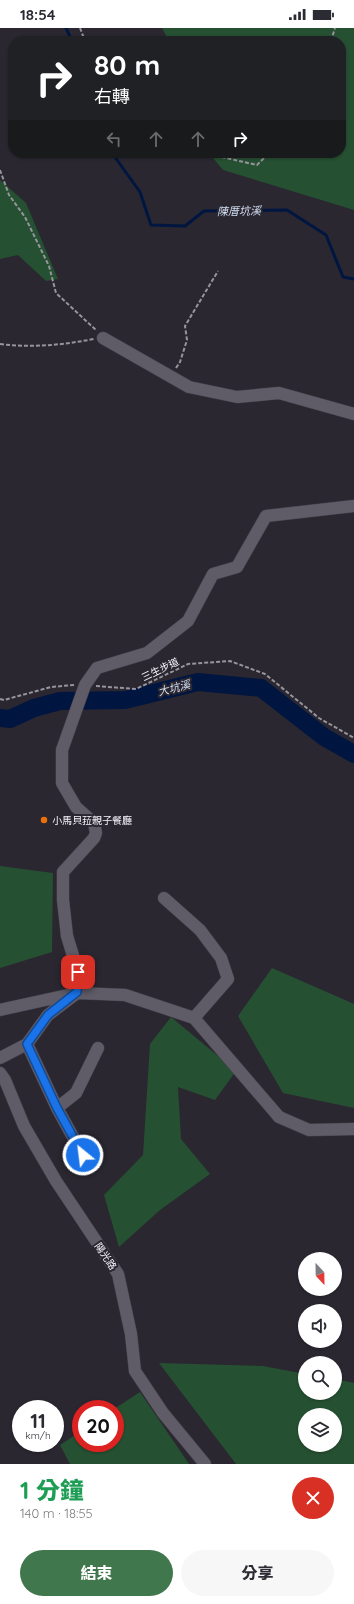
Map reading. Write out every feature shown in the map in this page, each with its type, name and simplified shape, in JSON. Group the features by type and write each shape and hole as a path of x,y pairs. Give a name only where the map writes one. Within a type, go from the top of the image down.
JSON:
{"street":[{"path":"103,338 189,387 237,397 279,393 354,414"},
{"path":"0,1058 27,1044 48,1015 77,992 78,972 67,936 63,900 63,872 94,838 96,833 94,824 76,807 62,783 62,750 85,684 98,668 147,653 188,620 213,574 237,567 266,516 354,506"},
{"path":"164,898 200,930 221,958 228,979 194,1018"},
{"path":"0,1010 77,992 125,995 194,1018 279,1117 309,1130 354,1129"},
{"path":"27,1044 57,1108 83,1155"},
{"path":"57,1108 76,1093 98,1048"},
{"name":"陽光路","path":"0,1073 5,1080 24,1126 56,1181 118,1274 131,1334 135,1371 163,1413 205,1464"}],"path":[{"path":"226,158 257,165 264,158"},
{"path":"0,170 9,195 25,217 49,266 56,293 103,338"},
{"path":"170,377 180,362 187,340 185,326 218,271"},
{"path":"0,344 23,347 64,345 103,338"},
{"name":"三生步道","path":"0,699 4,700 51,687 85,684 136,689 188,664 230,661 265,674 319,718 354,738"}],"green space":[{"path":"162,28 354,28 354,210 223,170 213,158 346,158 346,36 166,36"},
{"path":"0,180 26,203 58,279 46,281 18,255 0,259"},
{"path":"0,866 53,873 52,952 0,968"},
{"path":"272,968 354,1004 354,1108 283,1093 238,1016"},
{"path":"171,1017 236,1071 215,1100 178,1087 181,1139 210,1174 160,1210 119,1247 104,1195 143,1155 150,1044"},
{"path":"159,1363 263,1366 298,1373 298,1400 342,1400 342,1380 354,1383 354,1464 236,1464"},
{"path":"140,1392 189,1464 70,1464 64,1452 64,1442 72,1437 72,1452 124,1452 124,1402"}],"waterway":[{"name":"陳厝坑溪","path":"66,28 70,36"},
{"name":"陳厝坑溪","path":"116,158 140,192 151,225 185,226 204,211 287,210 326,235 343,277 354,279"},
{"name":"大坑溪","path":"0,718 10,719 34,708 60,701 125,700 198,682 261,688 324,737 354,754"}],"place":[{"name":"小馬貝菈親子餐廳","path":"44,820"}],"route":[{"path":"78,972 77,992 48,1015 27,1044 57,1108 83,1155"}]}
